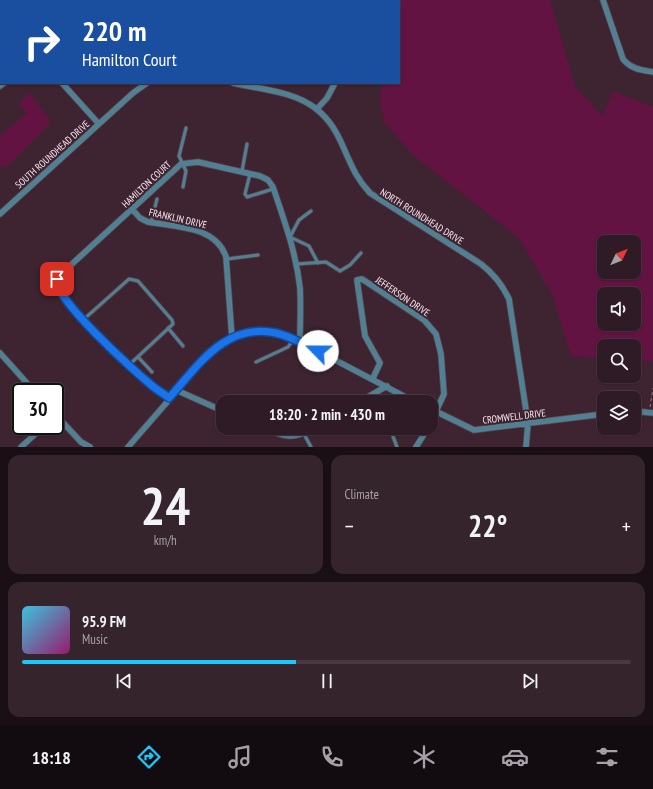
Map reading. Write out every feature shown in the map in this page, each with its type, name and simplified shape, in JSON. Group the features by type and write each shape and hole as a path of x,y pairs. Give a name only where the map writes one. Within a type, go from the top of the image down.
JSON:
{"street":[{"path":"603,0 623,60 628,66 653,72"},
{"path":"63,84 99,124 146,84"},
{"name":"NORTH ROUNDHEAD DRIVE","path":"238,84 301,98 317,108 331,124 340,140 351,169 360,183 370,193 481,264 503,285 509,299 528,423"},
{"path":"317,108 327,98 334,84"},
{"name":"SOUTH ROUNDHEAD DRIVE","path":"0,214 99,124"},
{"name":"HAMILTON COURT","path":"169,398 129,365 83,320 64,300 55,282 60,275 183,163 198,162 250,174 268,180 273,189"},
{"path":"273,189 290,237 296,264 300,288 300,343"},
{"name":"FRANKLIN DRIVE","path":"132,209 140,218 151,223 204,232 217,240 223,247 227,259 232,338"},
{"name":"JEFFERSON DRIVE","path":"373,378 380,363 365,336 357,280 362,280 424,320 436,334 441,354 444,394 438,404"},
{"path":"128,447 169,398 215,347 232,338 255,332 276,333 293,340 373,378 403,395"},
{"path":"0,353 27,383"},
{"path":"372,395 387,386"},
{"path":"176,390 216,408"},
{"path":"641,411 651,412"},
{"name":"CROMWELL DRIVE","path":"438,413 474,430 597,415"},
{"path":"526,447 528,423"},
{"path":"64,424 81,442 90,447"},
{"path":"21,447 34,435"},
{"path":"283,435 288,437 299,435"},
{"path":"416,447 424,435"}],"lane":[{"path":"183,187 186,171 180,152 186,128"},
{"path":"242,172 247,144"},
{"path":"250,174 245,194 247,197 273,189"},
{"path":"151,223 157,199"},
{"path":"312,212 299,220 290,237 309,246 318,263"},
{"path":"296,264 326,262 340,271 350,265 361,253"},
{"path":"227,259 258,255"},
{"path":"83,320 129,279 138,281 172,320 173,324 129,365"},
{"path":"168,328 183,346"},
{"path":"256,362 288,347 293,340"},
{"path":"138,357 152,372"},
{"path":"305,435 311,447"},
{"path":"393,435 398,447"}],"path":[{"path":"651,412 653,388"}],"shaded area":[{"path":"400,0 550,0 575,87 603,116 613,91 653,107 653,362 641,360 641,339 597,339 597,358 571,356 553,296 519,238 413,155 385,123 380,102 382,84 400,84"},
{"path":"29,92 51,122 5,168 0,164 0,136 27,113 19,105"}],"route":[{"path":"57,279 55,282 56,285 64,300 90,328 149,383 169,398 215,347 234,336 255,332 276,333 318,351"}]}
